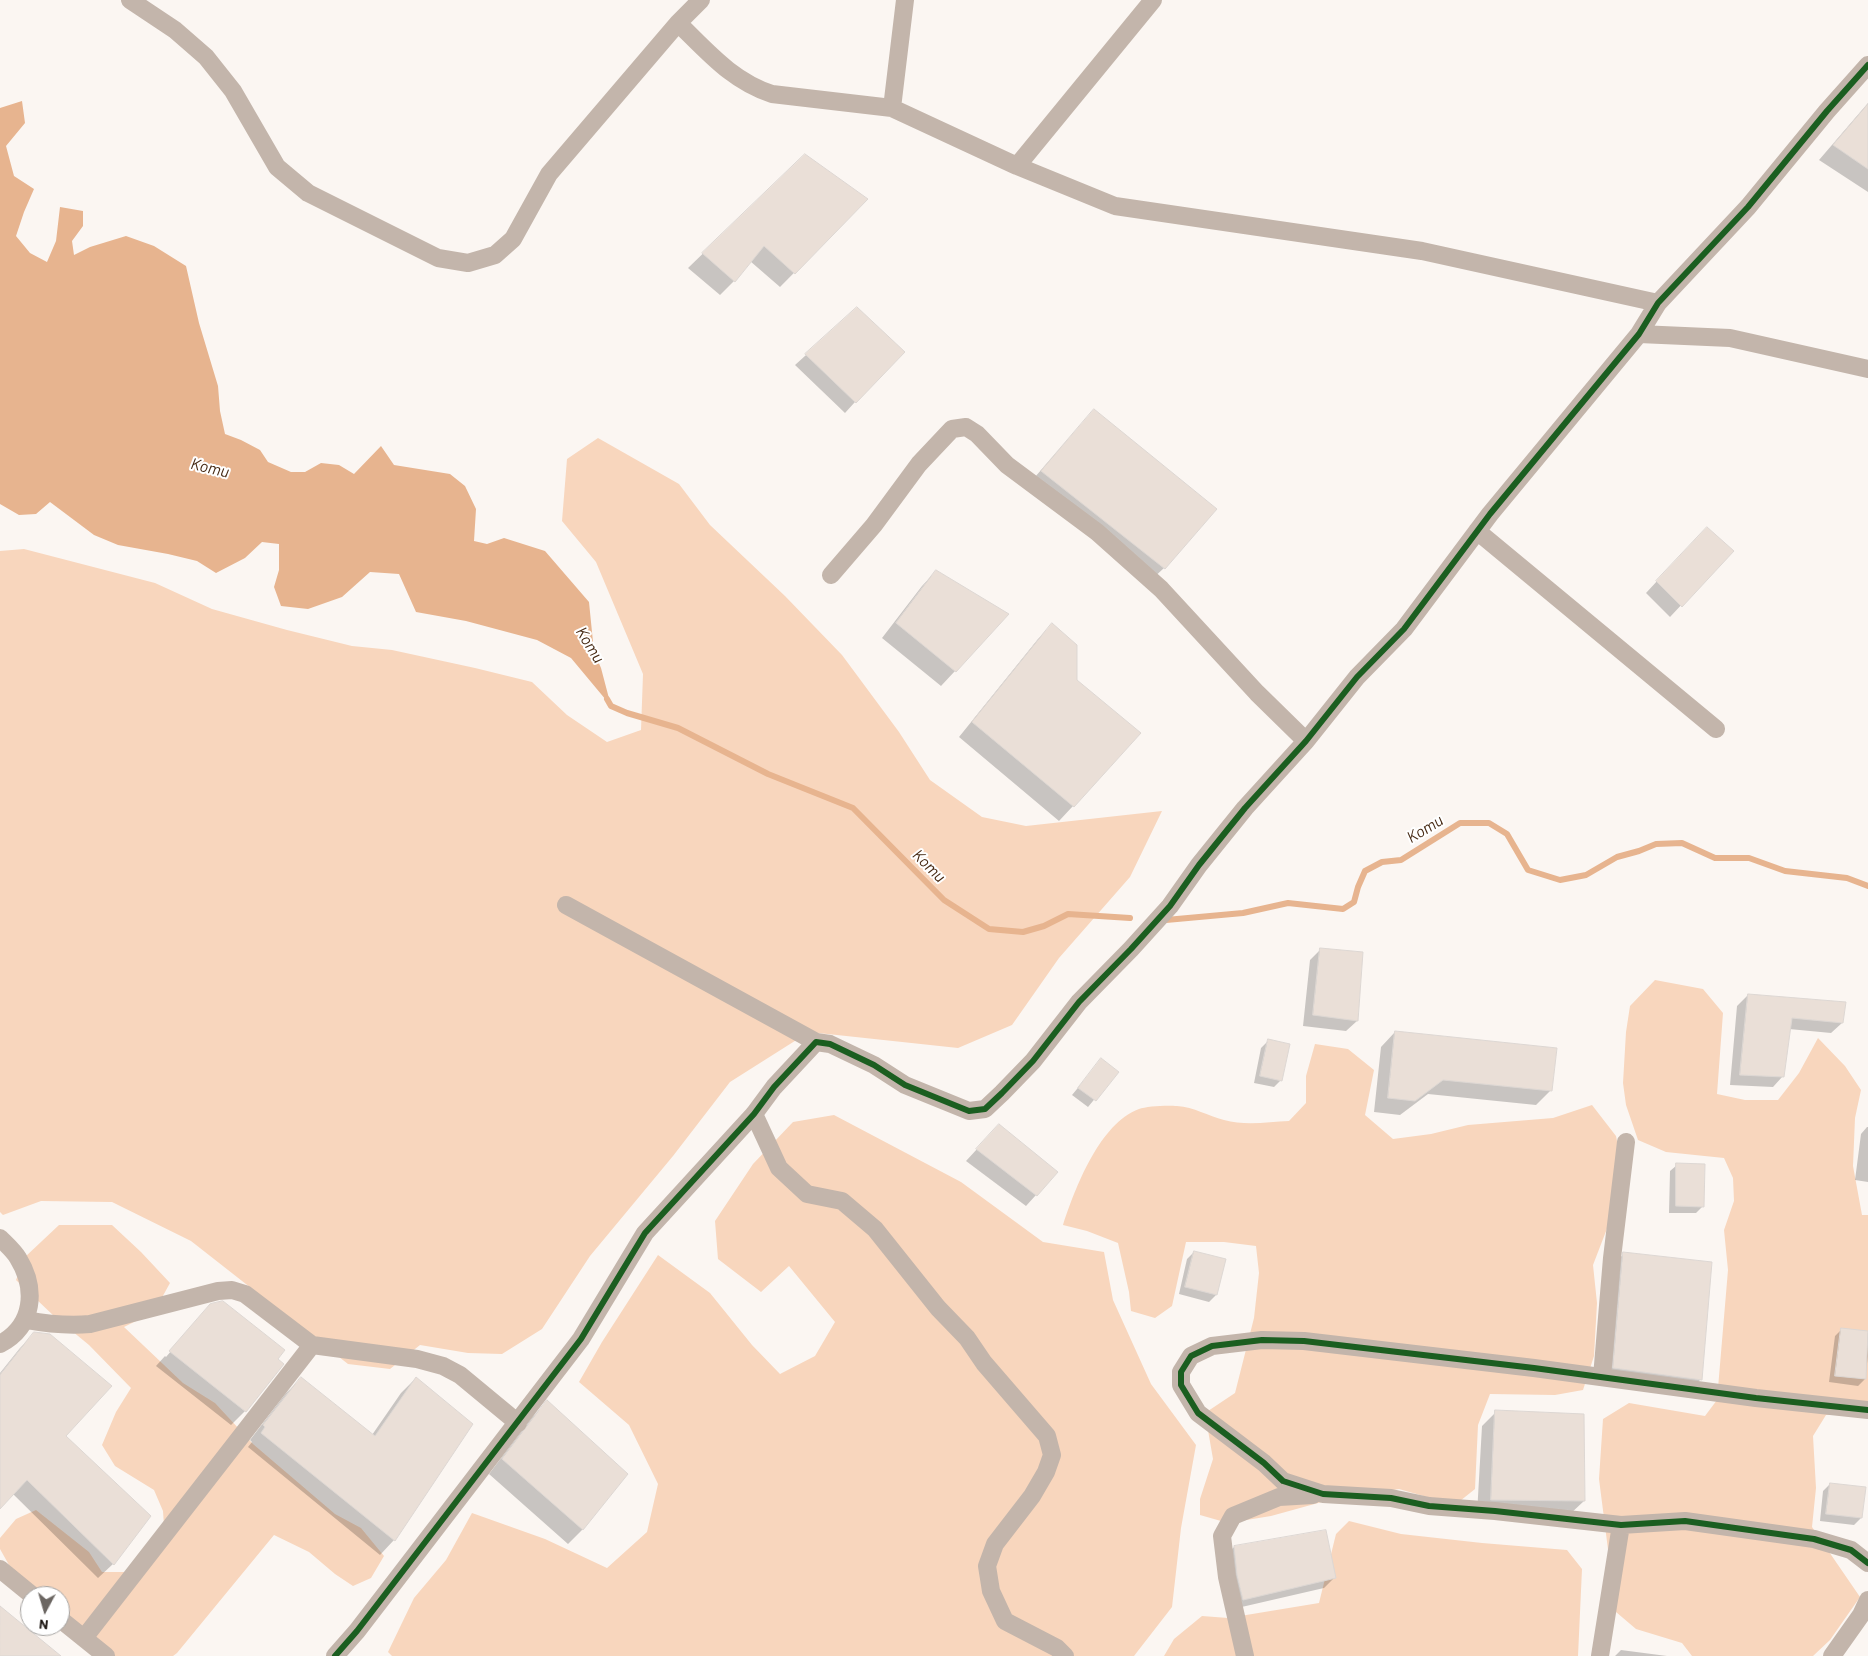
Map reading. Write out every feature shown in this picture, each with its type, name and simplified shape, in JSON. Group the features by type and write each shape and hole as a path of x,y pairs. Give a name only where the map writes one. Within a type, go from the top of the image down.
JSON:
{"street":[{"path":"130,0 175,30 206,57 233,91 276,167 308,193 438,258 468,263 495,255 513,239 549,174 678,23 702,0"},
{"path":"892,108 906,0"},
{"path":"1017,166 1153,0"},
{"path":"678,23 727,71 754,88 772,94 892,108 1017,166 1115,206 1422,251 1658,303"},
{"path":"566,905 816,1042 830,1044 874,1065 905,1084 969,1111 985,1109 1033,1061 1079,1002 1170,906 1199,865 1245,808 1306,741 1357,677 1404,630 1477,531 1639,334 1658,303 1748,207 1827,111 1868,65"},
{"path":"1639,334 1730,338 1868,369"},
{"path":"831,574 874,525 919,464 952,429 966,427 977,434 1006,465 1097,532 1161,589 1250,686 1306,741"},
{"path":"1477,531 1716,729"},
{"path":"335,1656 581,1339 645,1233 754,1114 774,1087 816,1042"},
{"path":"754,1114 779,1168 807,1194 842,1202 875,1229 938,1308 967,1338 984,1363 1047,1436 1052,1455 1046,1472 1032,1496 994,1544 987,1566 990,1592 1005,1621 1057,1648 1065,1656"},
{"path":"1602,1377 1614,1234 1626,1142"},
{"path":"0,1238 17,1256 27,1275 31,1298 26,1320 10,1338 0,1344"},
{"path":"26,1320 71,1326 90,1324 218,1291 232,1290 246,1294 312,1345 418,1358 443,1366 460,1375 518,1422"},
{"path":"1324,1494 1283,1481 1264,1463 1198,1413 1181,1385 1181,1372 1191,1356 1212,1346 1262,1340 1304,1341 1602,1377 1756,1398 1868,1410"},
{"path":"84,1638 312,1345"},
{"path":"1245,1656 1227,1577 1222,1536 1233,1516 1279,1497 1324,1494 1391,1498 1429,1506 1495,1511 1621,1525 1685,1522 1814,1539 1851,1550 1868,1563"},
{"path":"1600,1656 1621,1525"},
{"path":"0,1569 20,1586"},
{"path":"1832,1656 1861,1615 1868,1600"},
{"path":"70,1627 106,1656"}],"shaded area":[{"path":"598,438 679,484 710,525 785,596 842,655 899,732 930,780 982,817 1026,826 1162,811 1130,877 1059,958 1012,1025 958,1048 809,1032 730,1082 673,1156 590,1256 542,1329 502,1354 468,1353 420,1345 390,1369 348,1364 191,1241 112,1202 41,1201 3,1215 0,1212 0,551 24,549 155,583 212,609 287,630 352,646 392,650 532,682 567,715 607,742 641,730 643,674 596,562 562,521 567,459"},
{"path":"1655,980 1703,989 1723,1013 1717,1094 1745,1100 1778,1100 1799,1073 1818,1038 1845,1066 1861,1090 1855,1118 1853,1166 1862,1215 1868,1215 1868,1415 1826,1415 1813,1436 1816,1488 1812,1527 1860,1597 1830,1640 1813,1656 1692,1656 1682,1643 1636,1629 1616,1612 1599,1479 1603,1419 1629,1403 1705,1416 1717,1400 1728,1270 1724,1230 1734,1201 1733,1178 1724,1158 1666,1152 1638,1140 1626,1105 1623,1083 1626,1032 1630,1006"},
{"path":"1315,1044 1348,1049 1374,1070 1365,1115 1393,1139 1431,1134 1468,1125 1553,1118 1592,1105 1616,1136 1621,1161 1608,1226 1593,1265 1597,1303 1594,1356 1583,1390 1555,1395 1490,1394 1478,1425 1475,1489 1455,1505 1399,1489 1329,1500 1271,1516 1228,1523 1200,1515 1200,1499 1213,1459 1205,1413 1235,1393 1254,1318 1259,1273 1256,1246 1224,1242 1186,1242 1172,1306 1155,1318 1131,1311 1129,1292 1118,1243 1087,1231 1063,1225 1074,1193 1091,1158 1112,1128 1125,1116 1142,1108 1173,1106 1189,1108 1232,1122 1289,1121 1306,1103 1306,1076"},
{"path":"834,1115 961,1182 1043,1242 1104,1252 1113,1300 1151,1384 1196,1445 1181,1528 1172,1607 1134,1656 392,1656 388,1652 414,1598 446,1560 472,1513 545,1539 607,1568 647,1532 658,1484 629,1425 579,1382 602,1342 658,1255 710,1293 752,1345 780,1374 815,1356 835,1322 789,1266 761,1292 718,1259 715,1221 753,1164 793,1122"},
{"path":"59,1225 112,1225 170,1283 154,1312 124,1327 183,1383 215,1403 253,1444 335,1514 361,1528 384,1556 371,1578 353,1586 335,1574 309,1552 274,1535 173,1656 115,1656 70,1617 70,1586 31,1586 9,1565 0,1549 0,1538 16,1519 36,1510 89,1552 102,1572 127,1572 165,1540 163,1511 154,1490 115,1466 102,1445 116,1412 131,1388 89,1345 55,1317 16,1280 25,1257"},
{"path":"1349,1521 1401,1534 1567,1550 1582,1569 1578,1656 1164,1656 1174,1639 1202,1616 1228,1618 1319,1603 1336,1534"}],"water":[{"path":"22,101 25,123 6,146 14,176 34,189 16,236 30,253 47,262 56,241 60,207 83,211 83,226 72,241 74,255 90,247 126,236 154,246 186,266 199,323 218,386 220,411 225,434 260,450 268,462 291,472 305,472 321,463 339,465 354,474 381,446 394,465 450,474 465,486 476,509 474,541 487,544 504,538 545,551 589,602 594,652 601,668 611,706 571,658 537,640 466,621 416,612 399,574 370,572 342,597 308,609 281,606 274,587 279,570 279,544 262,542 245,558 216,573 197,561 118,545 94,535 50,502 36,514 19,515 0,504 0,108"}],"building":[{"path":"1868,104 1868,169 1833,145"},
{"path":"805,154 868,199 795,274 764,246 735,282 702,253"},
{"path":"857,307 905,352 856,403 805,354"},
{"path":"1094,409 1217,509 1165,569 1041,471"},
{"path":"1707,527 1734,551 1682,607 1656,581"},
{"path":"936,570 1009,614 956,672 896,623"},
{"path":"1052,623 1077,645 1077,680 1141,733 1074,807 972,722"},
{"path":"1320,948 1363,952 1358,1021 1313,1015"},
{"path":"1748,994 1846,1002 1843,1023 1792,1018 1784,1077 1740,1075"},
{"path":"1395,1031 1557,1048 1552,1091 1443,1080 1415,1101 1388,1098"},
{"path":"1268,1039 1290,1044 1282,1081 1260,1076"},
{"path":"1101,1058 1119,1072 1096,1101 1078,1088"},
{"path":"999,1124 1058,1172 1037,1196 976,1149"},
{"path":"1676,1163 1705,1164 1704,1207 1676,1206"},
{"path":"1194,1251 1226,1259 1217,1295 1185,1287"},
{"path":"1623,1252 1712,1262 1702,1380 1613,1368"},
{"path":"223,1301 285,1350 278,1359 284,1364 246,1412 169,1351 210,1304"},
{"path":"1841,1328 1868,1331 1866,1379 1835,1376"},
{"path":"34,1332 50,1334 112,1386 66,1436 151,1516 114,1565 27,1480 0,1509 0,1375"},
{"path":"301,1377 375,1436 416,1377 473,1424 395,1541 261,1433 265,1427 263,1425"},
{"path":"547,1400 628,1474 583,1530 502,1459"},
{"path":"1495,1410 1584,1414 1585,1501 1491,1500"},
{"path":"1830,1483 1866,1487 1862,1518 1826,1514"},
{"path":"1326,1530 1336,1578 1243,1600 1237,1575 1234,1546"},
{"path":"0,1606 20,1622 20,1636 37,1636 61,1656 0,1656"}],"waterway":[{"name":"Komu","path":"607,699 611,706 627,713 678,728 768,774 853,808 944,900 989,929 1023,932 1044,926 1068,914 1130,918"},
{"name":"Komu","path":"1166,920 1243,913 1288,903 1343,909 1354,902 1365,871 1382,862 1401,860 1460,823 1489,823 1507,834 1528,870 1560,880 1586,875 1617,857 1656,844 1682,843 1715,858 1749,858 1785,871 1847,878 1868,886"}],"cycle path":[{"path":"335,1656 357,1631 581,1339 645,1233 754,1114 774,1087 816,1042 830,1044 874,1065 905,1085 969,1111 985,1109 1033,1061 1079,1002 1170,906 1199,865 1245,808 1306,741 1357,677 1404,629 1490,514 1639,334 1658,303 1748,207 1827,111 1868,65"},
{"path":"1868,1410 1756,1398 1534,1368 1304,1341 1262,1340 1212,1346 1191,1356 1181,1372 1181,1385 1198,1413 1264,1463 1283,1481 1323,1494 1391,1498 1429,1506 1495,1511 1621,1525 1685,1521 1814,1539 1851,1550 1868,1563"}]}
